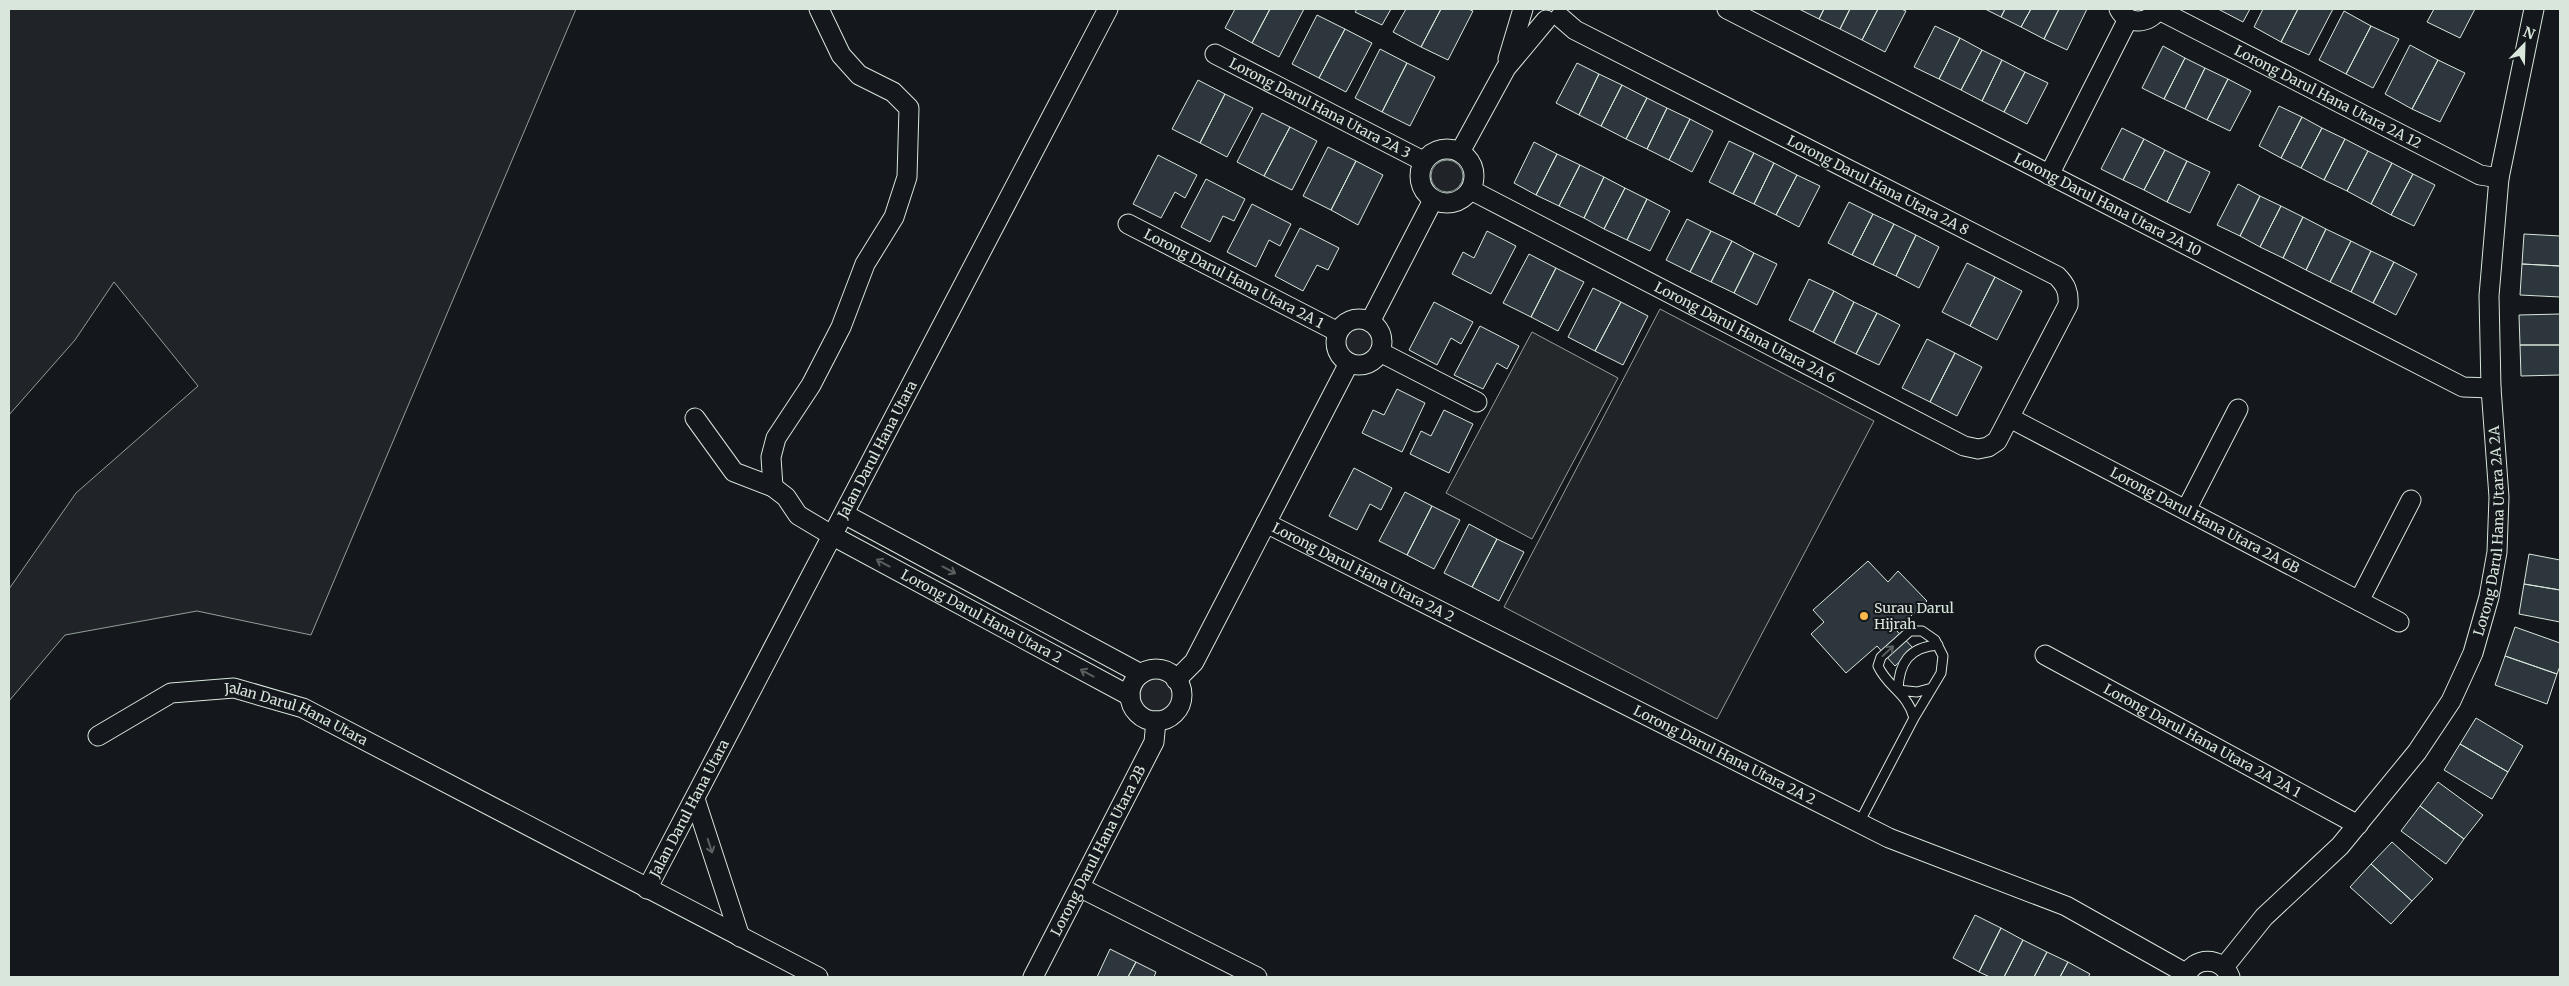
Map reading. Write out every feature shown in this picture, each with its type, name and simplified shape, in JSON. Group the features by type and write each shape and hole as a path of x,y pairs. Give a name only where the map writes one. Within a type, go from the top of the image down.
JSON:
{"street":[{"path":"695,418 734,472 773,487 771,457 776,438 811,386 841,327 865,264 894,217 906,177 909,108 894,92 859,75 841,55 819,9"},
{"name":"Jalan Darul Hana Utara","path":"647,889 696,800 1108,9"},
{"path":"1460,152 1506,68 1523,9"},
{"name":"Lorong Darul Hana Utara 2A 8","path":"1523,9 1557,15 1575,30 2057,276 2064,283 2068,294 2068,305 2010,418"},
{"name":"Lorong Darul Hana Utara 2A 10","path":"1727,9 2462,387 2491,388"},
{"name":"Lorong Darul Hana Utara 2A 2A","path":"2227,972 2264,917 2340,846 2417,752 2450,701 2473,653 2489,597 2497,552 2499,497 2491,388 2489,296 2499,178 2534,9"},
{"path":"2050,175 2123,14 2140,21 2147,20 2159,10"},
{"name":"Lorong Darul Hana Utara 2A 12","path":"2159,10 2480,175 2499,178"},
{"path":"1506,68 1557,15"},
{"name":"Lorong Darul Hana Utara 2A 3","path":"1215,54 1423,161"},
{"path":"1442,149 1460,152 1472,166 1474,175 1471,190 1463,199 1454,203 1445,204 1433,200 1422,190 1419,182 1419,172 1423,161 1434,151 1442,149"},
{"name":"Lorong Darul Hana Utara 2A 6","path":"1471,190 1964,446 1978,449 1988,447 1997,441 2010,418"},
{"path":"1370,322 1433,200"},
{"name":"Lorong Darul Hana Utara 2A 1","path":"1128,224 1338,332"},
{"path":"1354,320 1370,322 1382,338 1380,352 1370,362 1363,365 1349,363 1338,352 1336,344 1338,332 1346,323 1354,320"},
{"path":"1380,352 1477,402"},
{"path":"1176,680 1194,662 1349,363"},
{"path":"2186,510 2238,409"},
{"name":"Lorong Darul Hana Utara 2A 6B","path":"2010,418 2399,622"},
{"name":"Lorong Darul Hana Utara 2","path":"773,487 786,497 798,515 833,536 1130,696"},
{"path":"2359,601 2411,500"},
{"name":"Lorong Darul Hana Utara 2","path":"844,514 1142,674"},
{"name":"Lorong Darul Hana Utara 2A 2","path":"1266,523 1889,838 2066,906 2186,976"},
{"name":"Lorong Darul Hana Utara 2A 2A 1","path":"2045,656 2358,825"},
{"path":"1159,670 1167,672 1176,680 1182,690 1179,707 1168,718 1156,721 1137,712 1130,696 1135,680 1142,674 1159,670"},
{"name":"Jalan Darul Hana Utara","path":"98,736 171,693 234,688 303,708 818,977"},
{"name":"Lorong Darul Hana Utara 2B","path":"1034,977 1154,742 1156,721"},
{"path":"696,800 740,937"},
{"path":"1081,888 1257,977"},
{"path":"2186,976 2194,965 2209,961 2227,972"}],"lane":[{"path":"1859,823 1914,718 1941,672 1943,656 1935,640 1922,632 1910,631 1881,657 1878,666 1882,676 1910,704 1914,718"},
{"path":"1898,690 1898,673 1902,665 1922,646 1938,645"},
{"path":"1898,690 1917,692 1932,688"}],"shaded area":[{"path":"9,9 576,9 311,635 197,611 65,635 9,701 9,589 76,493 198,386 114,282 75,340 9,415"},
{"path":"1447,160 1453,161 1458,165 1462,170 1462,182 1458,187 1453,191 1447,192 1441,191 1436,187 1432,182 1431,176 1432,170 1436,165 1441,161"},
{"path":"1660,309 1874,421 1717,719 1504,607"},
{"path":"1359,326 1370,331 1375,342 1370,353 1359,358 1348,353 1343,342 1348,331"},
{"path":"1532,332 1618,378 1532,539 1446,493"},
{"path":"1157,678 1169,683 1174,695 1169,707 1157,712 1145,707 1140,695 1145,683"}],"building":[{"path":"1235,9 1270,9 1252,43 1225,28"},
{"path":"1270,9 1304,9 1279,57 1252,43"},
{"path":"1357,9 1391,9 1382,25 1355,12"},
{"path":"1406,9 1441,9 1421,47 1393,32"},
{"path":"1441,9 1468,9 1473,11 1448,60 1421,47"},
{"path":"1799,9 1824,9 1819,19"},
{"path":"1824,9 1850,9 1840,29 1819,19"},
{"path":"1850,9 1878,9 1862,40 1840,29"},
{"path":"1878,9 1901,9 1906,11 1885,52 1862,40"},
{"path":"1985,9 2005,9 2001,17"},
{"path":"2005,9 2031,9 2021,27 2001,17"},
{"path":"2031,9 2059,9 2044,39 2021,27"},
{"path":"2059,9 2087,9 2067,50 2044,39"},
{"path":"2218,9 2250,9 2243,22"},
{"path":"2263,9 2298,9 2281,42 2254,27"},
{"path":"2298,9 2333,9 2309,55 2281,42"},
{"path":"2434,9 2475,9 2460,38 2427,22"},
{"path":"2344,11 2371,26 2346,74 2319,60"},
{"path":"1317,15 1345,29 1319,78 1292,64"},
{"path":"1935,26 1960,38 1939,79 1914,67"},
{"path":"2371,26 2399,39 2373,88 2346,74"},
{"path":"1345,29 1372,43 1346,92 1319,78"},
{"path":"1960,38 1982,50 1961,90 1939,79"},
{"path":"2410,45 2438,60 2412,109 2385,94"},
{"path":"2163,46 2185,58 2164,99 2142,88"},
{"path":"1380,49 1407,63 1382,112 1355,98"},
{"path":"1982,50 2002,60 1982,101 1961,90"},
{"path":"2185,58 2205,68 2185,109 2164,99"},
{"path":"2002,60 2025,72 2004,112 1982,101"},
{"path":"2438,60 2465,73 2440,122 2412,109"},
{"path":"1407,63 1435,77 1410,126 1382,112"},
{"path":"1577,63 1599,74 1579,115 1556,103"},
{"path":"2205,68 2228,79 2207,120 2185,109"},
{"path":"2025,72 2048,83 2027,124 2004,112"},
{"path":"1599,74 1622,85 1601,126 1579,115"},
{"path":"2228,79 2251,91 2230,131 2207,120"},
{"path":"1198,80 1225,94 1200,143 1172,129"},
{"path":"1622,85 1647,98 1626,139 1601,126"},
{"path":"1225,94 1253,108 1227,157 1200,143"},
{"path":"1647,98 1667,108 1647,149 1626,139"},
{"path":"2279,106 2302,117 2281,158 2259,146"},
{"path":"1667,108 1690,119 1669,160 1647,149"},
{"path":"1262,113 1290,127 1264,176 1237,162"},
{"path":"2302,117 2322,128 2301,168 2281,158"},
{"path":"1690,119 1713,131 1692,172 1669,160"},
{"path":"1290,127 1317,141 1292,190 1264,176"},
{"path":"2122,128 2144,139 2123,180 2101,169"},
{"path":"2322,128 2345,139 2324,180 2301,168"},
{"path":"2144,139 2165,150 2144,190 2123,180"},
{"path":"2345,139 2368,151 2347,191 2324,180"},
{"path":"1729,141 1754,153 1733,194 1709,182"},
{"path":"1534,142 1557,154 1536,195 1514,183"},
{"path":"1328,147 1356,161 1331,210 1303,196"},
{"path":"2165,150 2187,161 2167,202 2144,190"},
{"path":"2368,151 2392,163 2371,204 2347,191"},
{"path":"1754,153 1774,163 1754,204 1733,194"},
{"path":"1557,154 1580,165 1559,206 1536,195"},
{"path":"1158,155 1197,175 1185,198 1175,192 1161,218 1133,204"},
{"path":"1356,161 1383,175 1358,225 1331,210"},
{"path":"2187,161 2210,172 2190,213 2167,202"},
{"path":"1774,163 1797,175 1776,215 1754,204"},
{"path":"2392,163 2413,174 2391,215 2371,204"},
{"path":"1580,165 1604,177 1584,218 1559,206"},
{"path":"2413,174 2435,185 2414,226 2391,215"},
{"path":"1797,175 1820,186 1799,227 1776,215"},
{"path":"1604,177 1625,188 1604,229 1584,218"},
{"path":"1206,179 1245,199 1234,221 1223,216 1210,242 1181,227"},
{"path":"2238,184 2260,196 2240,236 2217,225"},
{"path":"1625,188 1647,199 1627,240 1604,229"},
{"path":"2260,196 2281,206 2260,247 2240,236"},
{"path":"1647,199 1670,211 1650,251 1627,240"},
{"path":"1849,202 1873,214 1852,255 1828,243"},
{"path":"1252,204 1291,224 1280,246 1269,240 1256,267 1227,252"},
{"path":"2281,206 2303,217 2283,258 2260,247"},
{"path":"1873,214 1894,224 1873,265 1852,255"},
{"path":"2303,217 2326,229 2306,270 2283,258"},
{"path":"1687,219 1711,231 1690,272 1666,260"},
{"path":"1894,224 1916,235 1896,276 1873,265"},
{"path":"1300,228 1339,248 1328,270 1317,265 1303,291 1275,276"},
{"path":"2326,229 2351,241 2330,282 2306,270"},
{"path":"1487,231 1516,246 1491,294 1452,274 1463,252 1474,258"},
{"path":"1711,231 1732,241 1711,282 1690,272"},
{"path":"2524,234 2560,236 2560,266 2522,264"},
{"path":"1916,235 1939,247 1919,288 1896,276"},
{"path":"1732,241 1754,253 1734,293 1711,282"},
{"path":"2351,241 2371,251 2351,292 2330,282"},
{"path":"2371,251 2394,262 2373,303 2351,292"},
{"path":"1754,253 1777,264 1757,305 1734,293"},
{"path":"1529,254 1556,268 1531,317 1503,303"},
{"path":"2394,262 2417,274 2396,315 2373,303"},
{"path":"1967,263 1995,277 1970,326 1942,312"},
{"path":"2522,264 2560,266 2560,297 2520,295"},
{"path":"1556,268 1584,282 1558,331 1531,317"},
{"path":"1995,277 2022,291 1997,340 1970,326"},
{"path":"1809,279 1834,291 1813,332 1789,320"},
{"path":"1593,288 1621,302 1595,351 1568,337"},
{"path":"1834,291 1854,302 1834,343 1813,332"},
{"path":"1434,302 1473,322 1461,344 1451,338 1437,365 1409,350"},
{"path":"1621,302 1648,316 1623,365 1595,351"},
{"path":"1854,302 1877,313 1856,354 1834,343"},
{"path":"1877,313 1900,325 1879,365 1856,354"},
{"path":"2560,314 2560,345 2520,345 2519,315"},
{"path":"1480,326 1519,346 1507,369 1497,363 1483,389 1454,375"},
{"path":"1927,339 1955,353 1930,402 1902,388"},
{"path":"2520,345 2560,345 2560,375 2521,376"},
{"path":"1955,353 1982,367 1957,416 1930,402"},
{"path":"1397,389 1425,403 1402,452 1362,433 1373,410 1384,415"},
{"path":"1444,410 1473,424 1449,473 1410,454 1421,431 1431,436"},
{"path":"1354,468 1392,488 1381,510 1370,504 1357,530 1329,516"},
{"path":"1405,492 1432,506 1407,555 1379,541"},
{"path":"1432,506 1460,520 1434,569 1407,555"},
{"path":"1469,524 1497,539 1472,587 1444,573"},
{"path":"1497,539 1524,552 1499,601 1472,587"},
{"path":"2529,554 2560,560 2560,590 2524,584"},
{"name":"Surau Darul Hijrah","path":"1868,561 1888,582 1898,571 1927,601 1896,630 1914,649 1895,666 1877,646 1846,673 1811,634 1824,622 1813,610"},
{"path":"2524,584 2560,590 2560,622 2519,614"},
{"path":"2515,627 2560,643 2560,666 2557,674 2505,656"},
{"path":"2505,656 2557,674 2547,704 2495,685"},
{"path":"2476,718 2523,746 2508,772 2460,744"},
{"path":"2460,744 2508,772 2492,799 2444,770"},
{"path":"2438,782 2483,815 2464,839 2420,806"},
{"path":"2420,806 2464,839 2446,864 2401,831"},
{"path":"2392,842 2433,879 2412,901 2371,864"},
{"path":"2371,864 2412,901 2391,924 2350,887"},
{"path":"1975,915 2001,928 1979,972 1953,958"},
{"path":"2001,928 2023,940 2004,977 1990,977 1979,972"},
{"path":"2023,940 2047,952 2034,977 2004,977"},
{"path":"1110,949 1136,962 1128,977 1097,977"},
{"path":"2047,952 2068,962 2060,977 2034,977"},
{"path":"1136,962 1156,972 1154,977 1128,977"},
{"path":"2068,962 2090,974 2088,977 2060,977"}],"place":[{"name":"Surau Darul Hijrah","path":"1864,616"}]}
